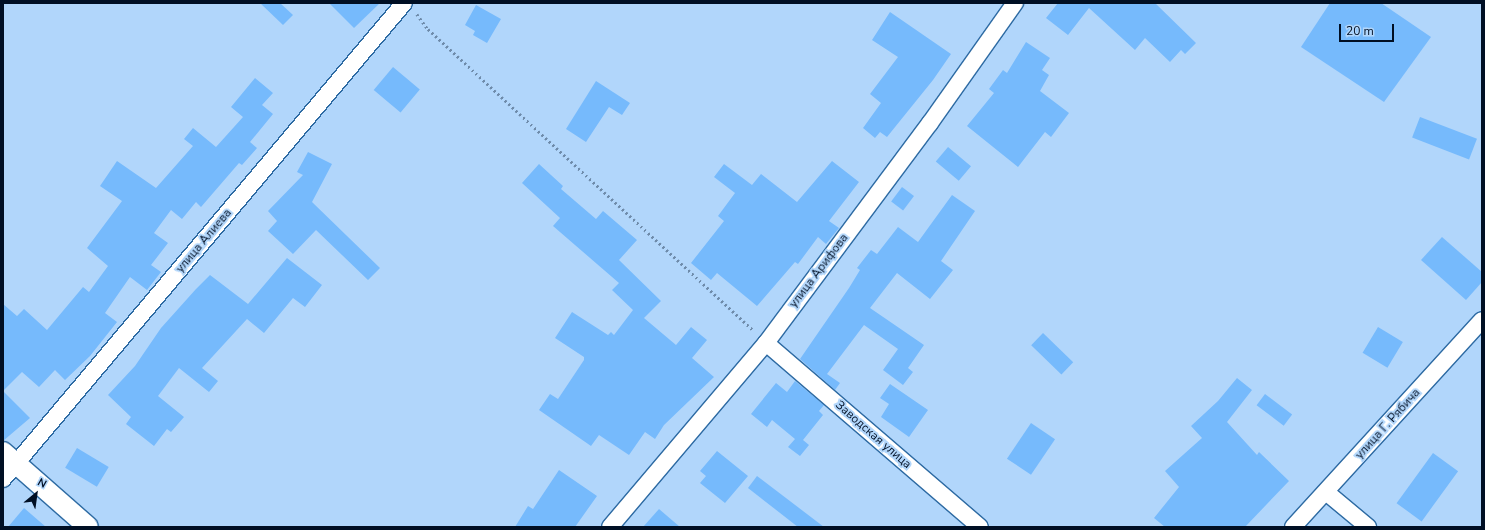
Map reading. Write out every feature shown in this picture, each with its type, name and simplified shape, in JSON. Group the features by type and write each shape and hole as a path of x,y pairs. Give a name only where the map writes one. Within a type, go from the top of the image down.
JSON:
{"street":[{"name":"улица Арифова","path":"610,527 766,343 930,123 1015,3"},
{"name":"улица Алиева","path":"3,479 10,458 409,6"},
{"name":"улица Г. Рябича","path":"1293,527 1482,320"},
{"name":"Заводская улица","path":"766,343 980,527"},
{"path":"10,458 88,527"},
{"path":"1326,492 1368,527"}],"path":[{"path":"409,6 428,29 766,343"}],"building":[{"path":"260,3 280,3 293,15 283,25"},
{"path":"329,3 380,3 354,28"},
{"path":"1058,3 1155,3 1196,43 1185,54 1181,50 1170,62 1145,38 1135,50 1089,8 1068,35 1046,18"},
{"path":"1330,3 1381,3 1431,37 1384,102 1301,47"},
{"path":"476,5 501,19 487,43 473,35 475,31 465,25"},
{"path":"890,12 951,54 933,80 887,137 880,132 875,138 863,128 881,103 870,94 898,57 872,40"},
{"path":"1026,42 1050,58 1042,70 1049,75 1040,91 1069,113 1051,137 1045,132 1018,167 967,126 994,93 989,89 1003,70 1007,73"},
{"path":"393,67 420,89 401,112 374,90"},
{"path":"255,78 273,93 262,105 273,114 250,142 257,148 242,165 239,163 201,207 196,202 182,219 171,210 154,233 168,243 151,265 161,272 147,290 130,277 105,313 117,322 90,356 65,380 55,370 39,387 22,372 3,391 3,304 17,316 24,309 47,330 83,287 89,292 108,266 87,248 122,201 100,186 117,161 156,188 193,146 184,139 193,128 216,147 243,117 231,107"},
{"path":"596,81 630,103 622,115 609,107 586,142 566,129"},
{"path":"1420,117 1477,139 1469,159 1412,138"},
{"path":"948,147 971,166 959,181 936,162"},
{"path":"308,152 332,164 312,202 380,268 368,280 316,230 293,254 268,231 277,221 268,211 303,175 297,172"},
{"path":"832,161 859,182 829,221 839,228 826,244 818,237 798,264 795,262 757,306 717,273 711,280 691,263 724,221 718,216 735,193 714,177 724,164 752,185 761,174 797,202"},
{"path":"539,164 563,186 561,189 596,219 603,211 637,240 619,260 661,301 644,318 676,345 691,327 707,340 692,358 714,377 664,425 655,439 645,432 629,455 599,435 591,446 539,410 550,394 558,399 584,360 584,357 555,338 572,312 608,335 611,332 614,335 633,310 612,290 619,283 553,226 560,218 522,183"},
{"path":"902,187 914,196 903,210 891,201"},
{"path":"952,195 975,211 941,261 953,270 930,299 897,273 870,308 924,345 908,368 913,372 903,385 883,370 898,349 864,325 827,374 840,383 835,390 800,359 849,288 860,270 857,268 871,250 877,254 898,227 918,242"},
{"path":"1442,237 1482,272 1482,282 1466,300 1421,260"},
{"path":"287,258 322,285 305,307 293,298 264,333 247,319 202,368 218,381 209,392 179,368 158,396 184,417 171,432 167,429 154,446 126,424 131,417 108,395 135,366 161,328 196,289 210,275 248,304"},
{"path":"1378,327 1403,342 1387,368 1363,353"},
{"path":"1043,333 1073,362 1061,374 1031,345"},
{"path":"1237,378 1252,390 1227,422 1257,455 1259,452 1289,481 1245,527 1165,527 1154,518 1179,487 1165,471 1202,438 1191,426 1218,401"},
{"path":"795,381 824,405 819,411 823,415 803,440 809,445 800,456 788,447 795,439 772,420 767,427 751,414 776,383 787,392"},
{"path":"890,384 928,410 909,437 881,417 889,404 880,398"},
{"path":"3,391 30,418 3,441"},
{"path":"1265,394 1292,414 1284,426 1257,405"},
{"path":"1031,423 1055,439 1031,475 1007,459"},
{"path":"77,448 109,467 97,487 65,468"},
{"path":"717,451 748,476 725,503 700,483 706,476 700,471"},
{"path":"1433,453 1458,471 1422,521 1397,503"},
{"path":"559,470 597,496 575,527 515,527 528,506 533,509"},
{"path":"757,476 824,527 798,527 748,488"},
{"path":"24,508 46,527 8,527"},
{"path":"659,509 680,527 643,527"}]}
